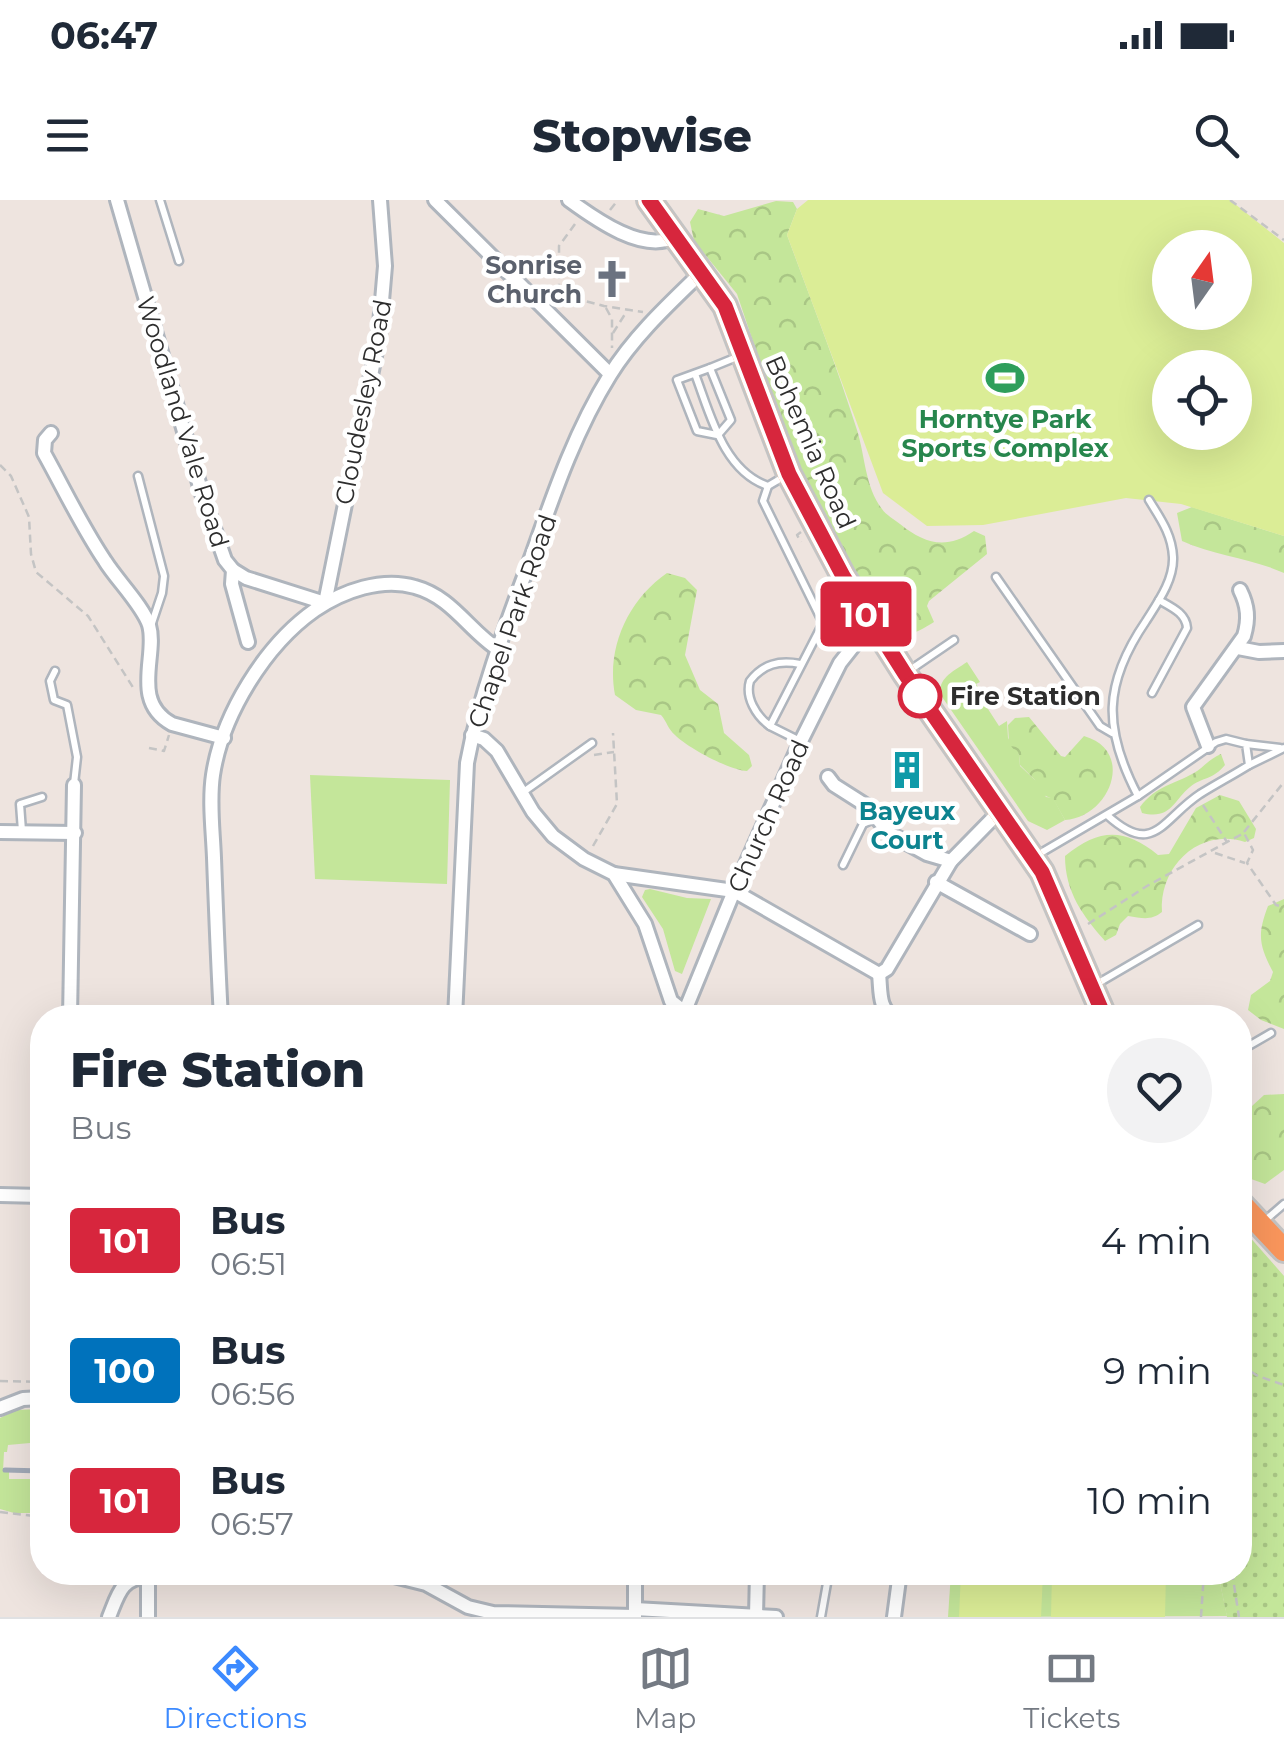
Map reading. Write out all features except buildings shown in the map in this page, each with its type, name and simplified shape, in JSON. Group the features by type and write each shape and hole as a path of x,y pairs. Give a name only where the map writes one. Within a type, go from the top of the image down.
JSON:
{"highway":[{"name":"Bohemia Road","path":"649,200 670,219 725,306 789,474 843,576 905,674 1033,857 1099,1005"},
{"path":"1252,1214 1284,1250"}],"street":[{"name":"Woodland Vale Road","path":"117,200 203,497 225,560 233,570 232,584 248,642"},
{"name":"Cloudesley Road","path":"325,604 380,336 384,266 380,200"},
{"path":"434,200 610,374"},
{"path":"569,200 593,216 657,244 670,219"},
{"name":"Chapel Park Road","path":"456,1005 467,763 499,650 564,469 610,374 659,315 702,272"},
{"path":"52,433 44,440 44,453 92,543 150,627 147,688 164,720 224,738"},
{"path":"233,570 325,604"},
{"path":"220,1005 212,788 224,738 249,684 269,657 290,632 325,604 372,586 412,586 442,599 499,650"},
{"path":"1208,746 1193,707 1238,648 1248,623 1246,602 1240,590"},
{"name":"Church Road","path":"690,1005 734,891 801,741 840,663 855,644 876,629"},
{"path":"1238,648 1259,652 1284,650"},
{"path":"472,735 484,739 497,751 521,794 553,836 584,859 614,874 734,891 879,974"},
{"path":"828,776 834,785 864,803 889,834 950,861"},
{"path":"70,1005 74,785"},
{"path":"879,974 887,969 950,861 999,812"},
{"path":"0,832 74,834"},
{"path":"614,874 645,924 674,1005"},
{"path":"936,882 1030,934"},
{"path":"879,974 881,1005"},
{"path":"0,1195 30,1196"},
{"path":"0,1408 30,1399"},
{"path":"109,1617 122,1585"},
{"path":"148,1617 149,1585"},
{"path":"438,1585 468,1606 493,1613 776,1617"},
{"path":"635,1585 635,1614"},
{"path":"756,1616 757,1585"},
{"path":"894,1617 898,1585"}],"lane":[{"path":"160,200 178,261"},
{"path":"718,435 697,430 677,380 742,355"},
{"path":"710,368 731,420 718,435"},
{"path":"694,374 718,435 742,472 768,486"},
{"path":"770,726 800,664 822,630 822,616 763,501 768,486 789,474"},
{"path":"138,476 164,576 150,627"},
{"path":"1138,796 1112,733 1114,692 1122,660 1159,600 1173,559 1169,533 1149,500"},
{"path":"996,577 1100,726 1112,733"},
{"path":"1152,693 1187,628 1179,612 1159,600"},
{"path":"905,674 954,640"},
{"path":"800,664 779,662 766,666 750,680 749,696 770,726 801,741"},
{"path":"55,671 50,681 54,700 67,705 76,757 74,785"},
{"path":"1033,857 1138,796 1208,746 1226,738 1283,748"},
{"path":"1246,744 1248,764"},
{"path":"521,794 589,745"},
{"path":"1107,814 1121,828 1142,836 1168,824 1197,796 1248,764 1283,748"},
{"path":"22,832 20,804 42,796"},
{"path":"843,866 863,824 877,817"},
{"path":"1091,987 1198,925"},
{"path":"1252,1044 1272,1033"},
{"path":"1261,1223 1284,1204"},
{"path":"821,1617 827,1585"}],"path":[{"path":"1230,200 1284,240"},
{"path":"580,218 559,246 557,290 566,297 659,315"},
{"path":"606,306 612,320 610,374"},
{"path":"612,333 627,309"},
{"path":"0,465 11,476 29,517 36,572 88,616 138,695"},
{"path":"797,534 801,542"},
{"path":"148,748 164,751 172,724"},
{"path":"584,859 617,804 613,733"},
{"path":"589,745 595,756 614,752"},
{"path":"1070,936 1146,886 1244,833 1284,782"},
{"path":"1197,796 1227,842"},
{"path":"1244,833 1253,850 1246,863"},
{"path":"1211,852 1246,863 1276,905 1284,908"},
{"path":"1252,1372 1284,1385"},
{"path":"0,1381 30,1382"},
{"path":"0,1512 30,1516"},
{"path":"1201,1617 1203,1585"},
{"path":"1234,1585 1239,1617"}],"green space":[{"name":"Horntye Park Sports Complex","path":"808,200 1230,200 1284,243 1284,536 1181,504 1126,498 983,525 927,526 883,493 787,235 797,209"},
{"path":"776,201 793,202 797,209 787,235 849,405 876,500 888,515 927,540 954,541 974,531 985,536 987,554 929,601 927,606 934,622 913,633 892,628 826,525 777,413 737,294 694,241 690,222 698,209 724,216"},
{"path":"1192,507 1284,536 1284,573 1182,541 1177,513"},
{"path":"667,573 685,578 697,590 685,655 700,690 718,704 724,733 749,755 752,766 747,771 699,752 673,733 661,715 636,710 615,695 614,660 623,626 641,597"},
{"path":"967,662 980,682 976,684 982,693 979,695 999,726 1007,721 1008,738 1019,755 1020,766 1046,797 1053,798 1065,820 1047,830 1028,821 940,694 945,679"},
{"path":"1029,717 1061,756 1065,757 1084,736 1100,744 1109,755 1113,768 1111,782 1094,808 1065,820 1053,799 1036,792 1035,780 1020,765 1019,755 1009,744 1008,725 1015,718"},
{"path":"1221,754 1225,765 1221,770 1190,787 1165,812 1142,813 1140,807 1153,794"},
{"path":"310,775 450,780 447,884 315,879"},
{"path":"1220,795 1239,801 1256,829 1254,838 1245,842 1213,840 1198,845 1175,866 1167,880 1162,912 1150,918 1128,916 1116,935 1105,941 1077,903 1068,881 1065,856 1089,841 1111,835 1133,840 1158,855 1169,854 1196,808"},
{"path":"650,889 711,899 682,974 675,971 663,929 642,897"},
{"path":"1284,899 1284,1029 1261,1020 1249,1005 1251,995 1270,981 1273,972 1261,940 1268,906"},
{"path":"1284,1094 1284,1170 1265,1184 1252,1179 1252,1106 1264,1095"},
{"path":"1252,1240 1284,1276 1284,1617 1227,1617 1220,1585 1252,1585"},
{"path":"30,1409 30,1443 8,1445 3,1471 9,1472 9,1479 30,1479 30,1513 0,1509 0,1418 16,1410"},
{"path":"950,1585 1221,1585 1227,1616 948,1617"},
{"path":"960,1585 1042,1585 1041,1617 959,1617"},
{"path":"1052,1585 1166,1585 1165,1617 1051,1617"}],"railway":[{"path":"5,1470 30,1471"}],"bus line":[{"name":"101","path":"649,200 725,306 789,474 843,576 905,674 1042,872 1099,1005"}],"place":[{"name":"Sonrise Church","path":"612,279"},
{"name":"Horntye Park Sports Complex","path":"1005,378"},
{"name":"Fire Station","path":"920,696"},
{"name":"Bayeux Court","path":"907,770"}]}
